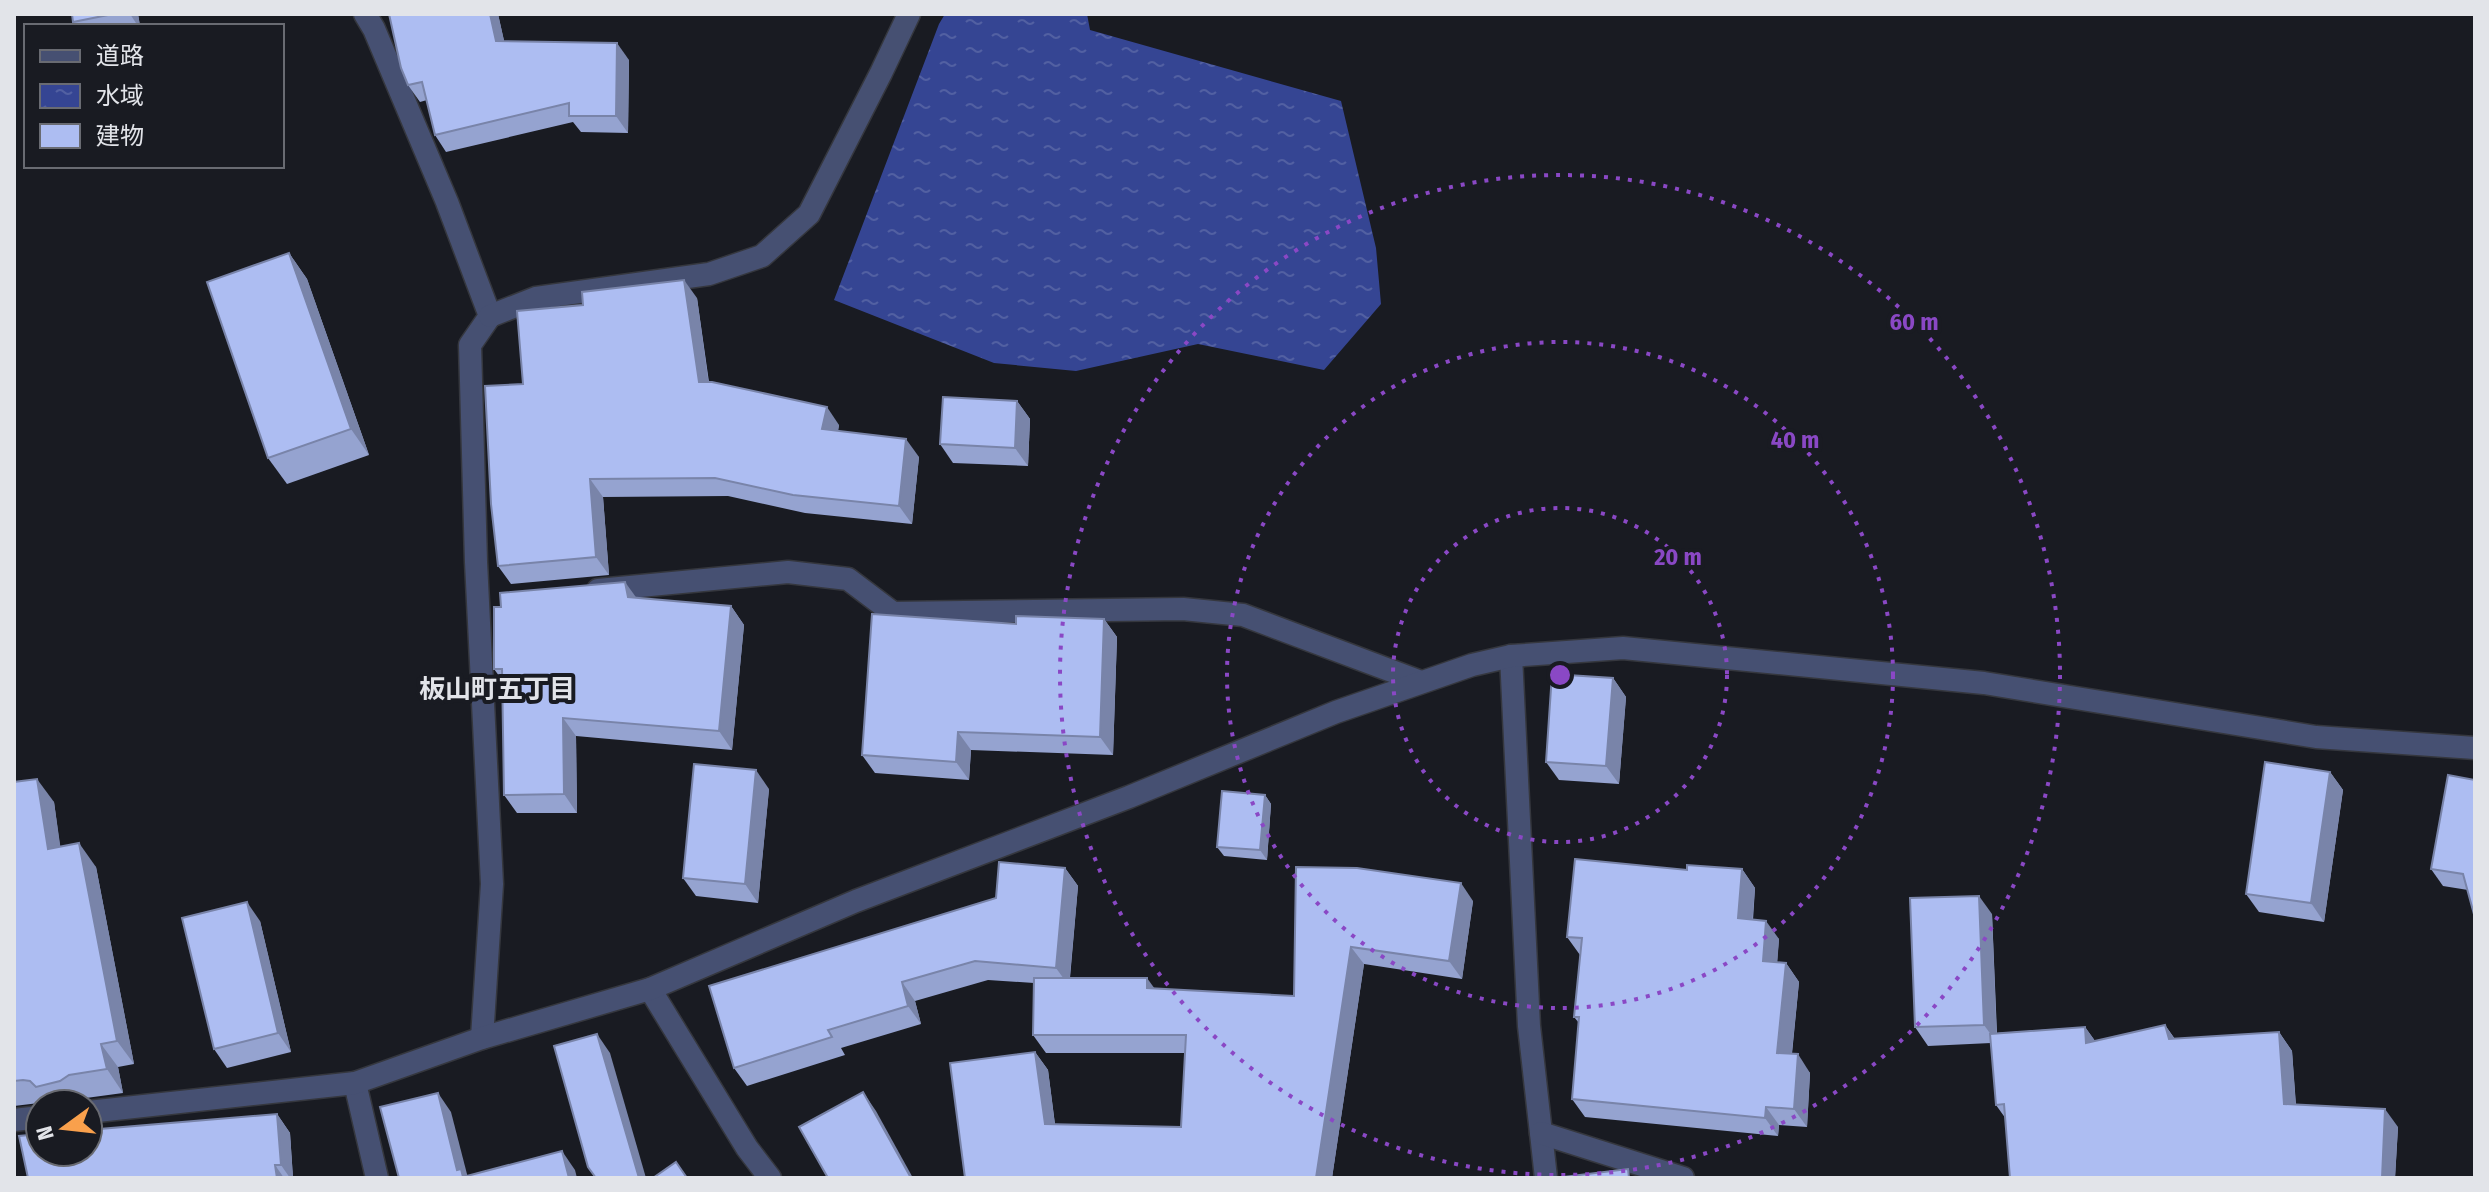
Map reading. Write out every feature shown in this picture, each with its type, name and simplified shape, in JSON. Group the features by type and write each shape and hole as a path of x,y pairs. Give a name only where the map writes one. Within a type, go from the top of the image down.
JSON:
{"street":[{"path":"365,14 447,202 490,316"},
{"path":"482,1038 492,884 486,600 470,345 490,316 536,298 709,274 762,256 809,214 909,14"},
{"path":"571,592 788,572 848,579 893,613 1183,609 1228,613 1243,615 1421,682"},
{"path":"104,1110 355,1083 482,1038 650,989 856,901 1129,797 1336,712 1472,665 1511,656 1623,648 1984,683 2316,737 2475,748"},
{"path":"1511,656 1529,1026 1546,1178"},
{"path":"650,989 747,1148 770,1178"},
{"path":"355,1083 377,1178"},
{"path":"1541,1133 1683,1178"}],"water":[{"path":"945,14 1087,14 1090,30 1341,101 1376,248 1381,304 1324,370 1198,344 1076,371 994,363 834,300"}],"building":[{"path":"72,14 113,14 73,22"},
{"path":"389,14 490,14 496,41 617,43 616,116 569,116 569,103 435,135 422,82 408,85 401,68"},
{"path":"289,253 351,429 268,458 207,282"},
{"path":"684,280 699,382 712,382 827,407 822,429 906,439 899,506 793,495 715,478 590,479 596,557 498,566 491,504 485,386 523,384 517,311 583,305 582,292"},
{"path":"943,397 1017,401 1015,448 940,444"},
{"path":"625,582 628,597 731,606 719,731 563,718 564,794 504,795 502,669 494,669 494,607 501,607 500,593"},
{"path":"872,614 1016,624 1016,616 1104,619 1100,737 958,732 956,762 862,755"},
{"path":"1552,674 1613,678 1606,766 1546,762"},
{"path":"2265,762 2330,772 2311,903 2246,894"},
{"path":"694,764 756,770 745,884 683,878"},
{"path":"2448,775 2475,780 2475,918 2463,874 2431,869"},
{"path":"37,779 48,849 79,843 117,1041 101,1044 107,1069 69,1075 60,1081 36,1087 30,1081 14,1081 14,782"},
{"path":"1222,791 1265,795 1260,850 1217,847"},
{"path":"1575,859 1687,870 1687,865 1742,869 1738,918 1766,921 1763,961 1786,963 1777,1053 1798,1054 1794,1109 1766,1107 1765,1118 1572,1099 1579,1017 1574,1017 1582,938 1567,937"},
{"path":"999,862 1065,868 1056,968 975,961 902,982 908,1006 828,1030 832,1037 734,1068 709,986 996,898"},
{"path":"1296,867 1357,868 1461,883 1449,961 1351,947 1316,1178 965,1178 950,1063 1035,1052 1045,1124 1181,1127 1186,1035 1033,1035 1034,978 1147,978 1147,988 1294,996"},
{"path":"1979,896 1984,1025 1915,1027 1910,898"},
{"path":"247,902 278,1033 214,1049 182,918"},
{"path":"2165,1025 2169,1039 2279,1032 2284,1104 2385,1109 2382,1178 2010,1178 2004,1104 1996,1105 1990,1034 2085,1027 2086,1043"},
{"path":"597,1034 639,1178 596,1178 588,1167 554,1046"},
{"path":"863,1092 911,1178 828,1178 799,1127"},
{"path":"438,1093 457,1170 461,1169 463,1177 562,1151 569,1178 399,1178 380,1107"},
{"path":"277,1114 281,1165 275,1165 277,1178 28,1178 26,1168 104,1168 104,1129"},
{"path":"19,1136 24,1136 24,1159"},
{"path":"676,1162 687,1178 653,1178"},
{"path":"1628,1169 1629,1178 1563,1177"}],"district":[{"name":"板山町五丁目","path":"497,689"}]}
